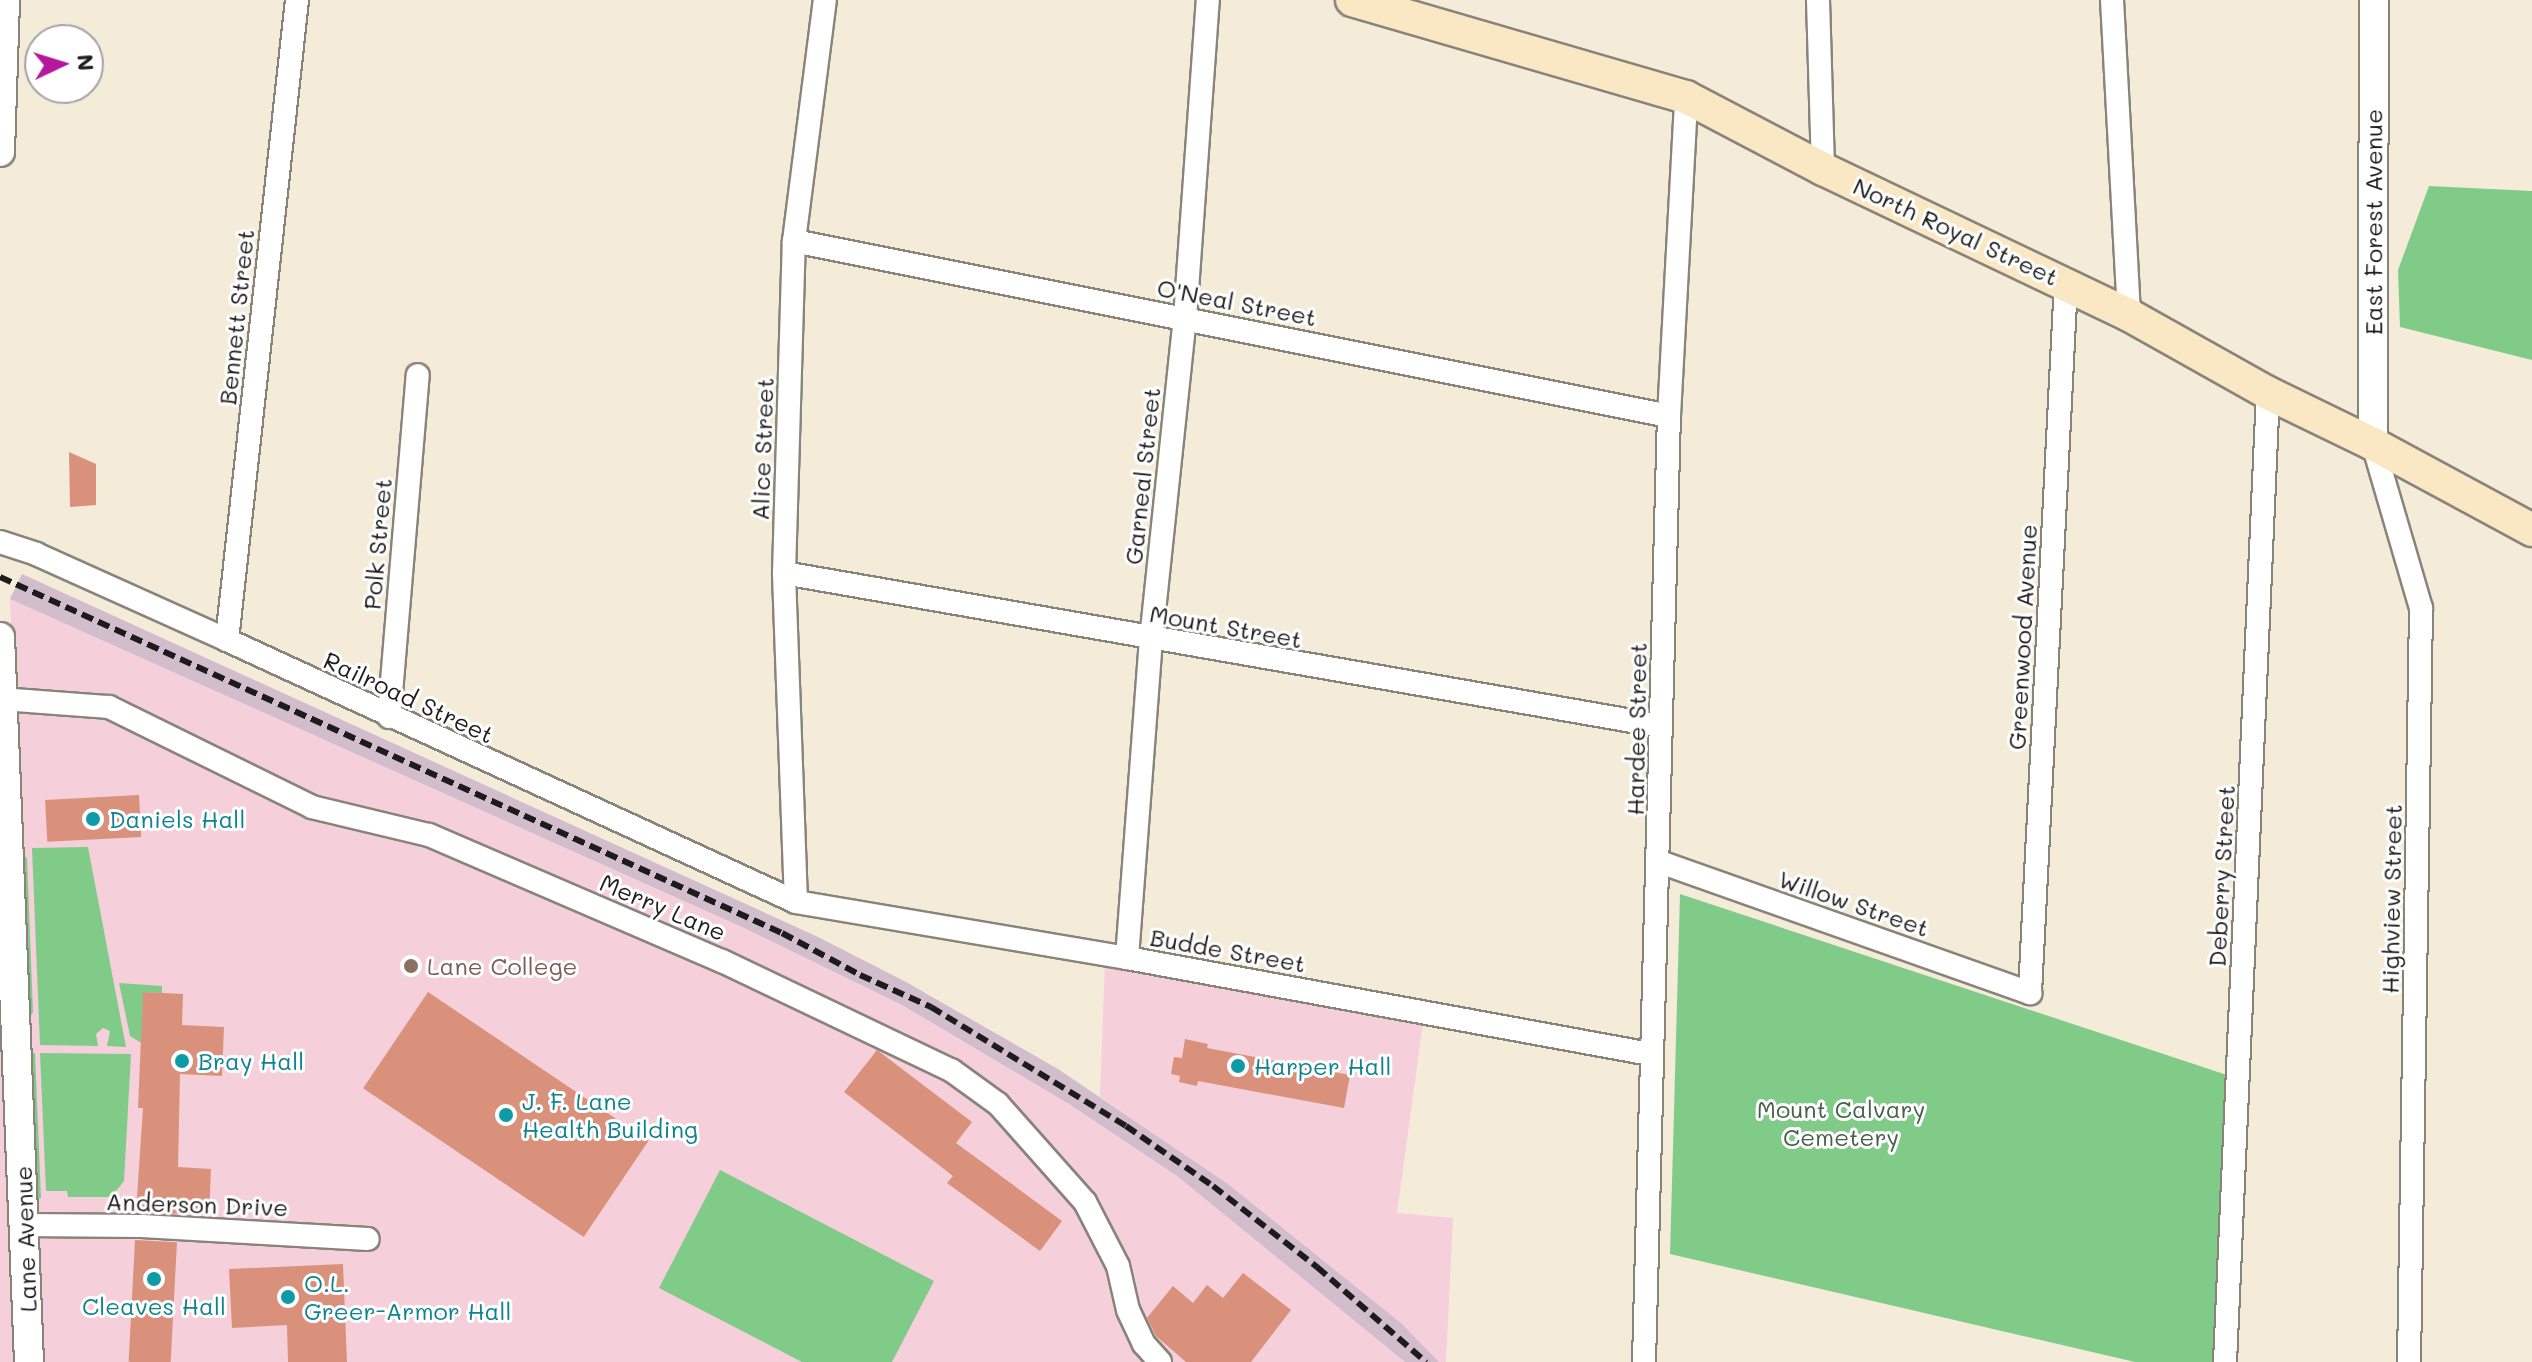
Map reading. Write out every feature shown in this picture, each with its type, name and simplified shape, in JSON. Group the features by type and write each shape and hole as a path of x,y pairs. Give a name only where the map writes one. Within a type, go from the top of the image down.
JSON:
{"main road":[{"name":"North Royal Street","path":"1352,0 1686,97 1823,169 2129,315 2268,393 2373,444 2532,530"}],"street":[{"path":"0,152 5,0"},
{"name":"Bennett Street","path":"227,640 297,0"},
{"name":"Alice Street","path":"796,902 784,573 794,241 825,0"},
{"name":"Garneal Street","path":"1127,958 1151,640 1185,318 1208,0"},
{"path":"1818,0 1823,169"},
{"path":"2112,0 2129,315"},
{"name":"East Forest Avenue","path":"2373,444 2374,0"},
{"name":"Hardee Street","path":"1644,1362 1650,1054 1660,862 1669,416 1686,97"},
{"name":"O'Neal Street","path":"794,241 1669,416"},
{"name":"Greenwood Avenue","path":"2030,993 2066,283"},
{"name":"Polk Street","path":"389,717 418,375"},
{"name":"Deberry Street","path":"2225,1362 2268,393"},
{"name":"Highview Street","path":"2373,444 2421,608 2409,1362"},
{"name":"Railroad Street","path":"0,542 36,554 227,640 796,902"},
{"name":"Mount Street","path":"784,573 1151,640 1661,726"},
{"name":"Lane Avenue","path":"0,637 6,968 24,1225 29,1362"},
{"name":"Merry Lane","path":"2,699 109,707 312,807 429,835 722,961 951,1070 998,1104 1085,1202 1118,1266 1128,1310 1144,1344 1160,1362"},
{"name":"Willow Street","path":"1660,862 2030,993"},
{"name":"Budde Street","path":"796,902 1127,958 1650,1054"},
{"name":"Anderson Drive","path":"24,1225 142,1226 368,1239"}],"shaded area":[{"path":"22,574 818,937 906,982 1058,1069 1228,1184 1401,1323 1439,1362 1405,1362 1177,1176 1069,1104 902,1005 742,927 10,599"},
{"name":"Lane College","path":"10,599 742,927 902,1005 1069,1104 1177,1176 1405,1362 0,1362 0,693 14,694"},
{"path":"1105,962 1423,1023 1397,1213 1453,1218 1446,1362 1439,1362 1401,1323 1228,1184 1100,1097"}],"green space":[{"path":"2429,186 2532,191 2532,360 2400,327 2398,270"},
{"path":"88,847 126,1047 107,1046 110,1031 103,1028 96,1034 98,1046 40,1045 32,848"},
{"path":"23,855 27,858 33,1012 29,1019"},
{"name":"Mount Calvary Cemetery","path":"1680,894 2236,1078 2223,1362 2135,1362 1670,1254"},
{"path":"119,983 162,986 162,993 143,992 143,1044 130,1036"},
{"path":"35,1053 41,1198 34,1198 29,1054"},
{"path":"40,1053 131,1054 124,1181 111,1197 68,1197 67,1191 46,1191"},
{"path":"720,1170 934,1281 892,1362 802,1362 659,1288"}],"building":[{"path":"69,452 96,464 96,505 70,507"},
{"name":"Daniels Hall","path":"139,795 141,837 47,842 45,800"},
{"path":"143,992 183,994 182,1025 224,1027 222,1076 180,1074 178,1167 211,1169 209,1215 136,1212 143,1108 138,1108"},
{"name":"J. F. Lane Health Building","path":"428,992 649,1141 584,1237 363,1088"},
{"name":"Harper Hall","path":"1185,1039 1208,1044 1207,1048 1350,1075 1344,1108 1198,1081 1197,1086 1179,1082 1180,1076 1171,1074 1174,1057 1182,1058"},
{"path":"877,1050 972,1122 956,1143 1062,1221 1040,1251 947,1183 953,1176 844,1092"},
{"name":"Cleaves Hall","path":"135,1240 177,1242 171,1362 129,1362"},
{"name":"O.L. Greer-Armor Hall","path":"343,1264 347,1362 288,1362 287,1325 232,1328 229,1269"},
{"path":"1243,1273 1291,1310 1251,1362 1186,1362 1156,1336 1147,1318 1173,1286 1193,1303 1207,1285 1223,1298"}],"railway":[{"path":"0,577 782,933 860,975 931,1007 1126,1126 1213,1186 1317,1267 1426,1362"}],"place":[{"name":"Daniels Hall","path":"93,819"},
{"name":"Lane College","path":"411,966"},
{"name":"Bray Hall","path":"182,1061"},
{"name":"Harper Hall","path":"1238,1066"},
{"name":"J. F. Lane Health Building","path":"506,1115"},
{"name":"Cleaves Hall","path":"154,1279"},
{"name":"O.L. Greer-Armor Hall","path":"288,1297"}]}
